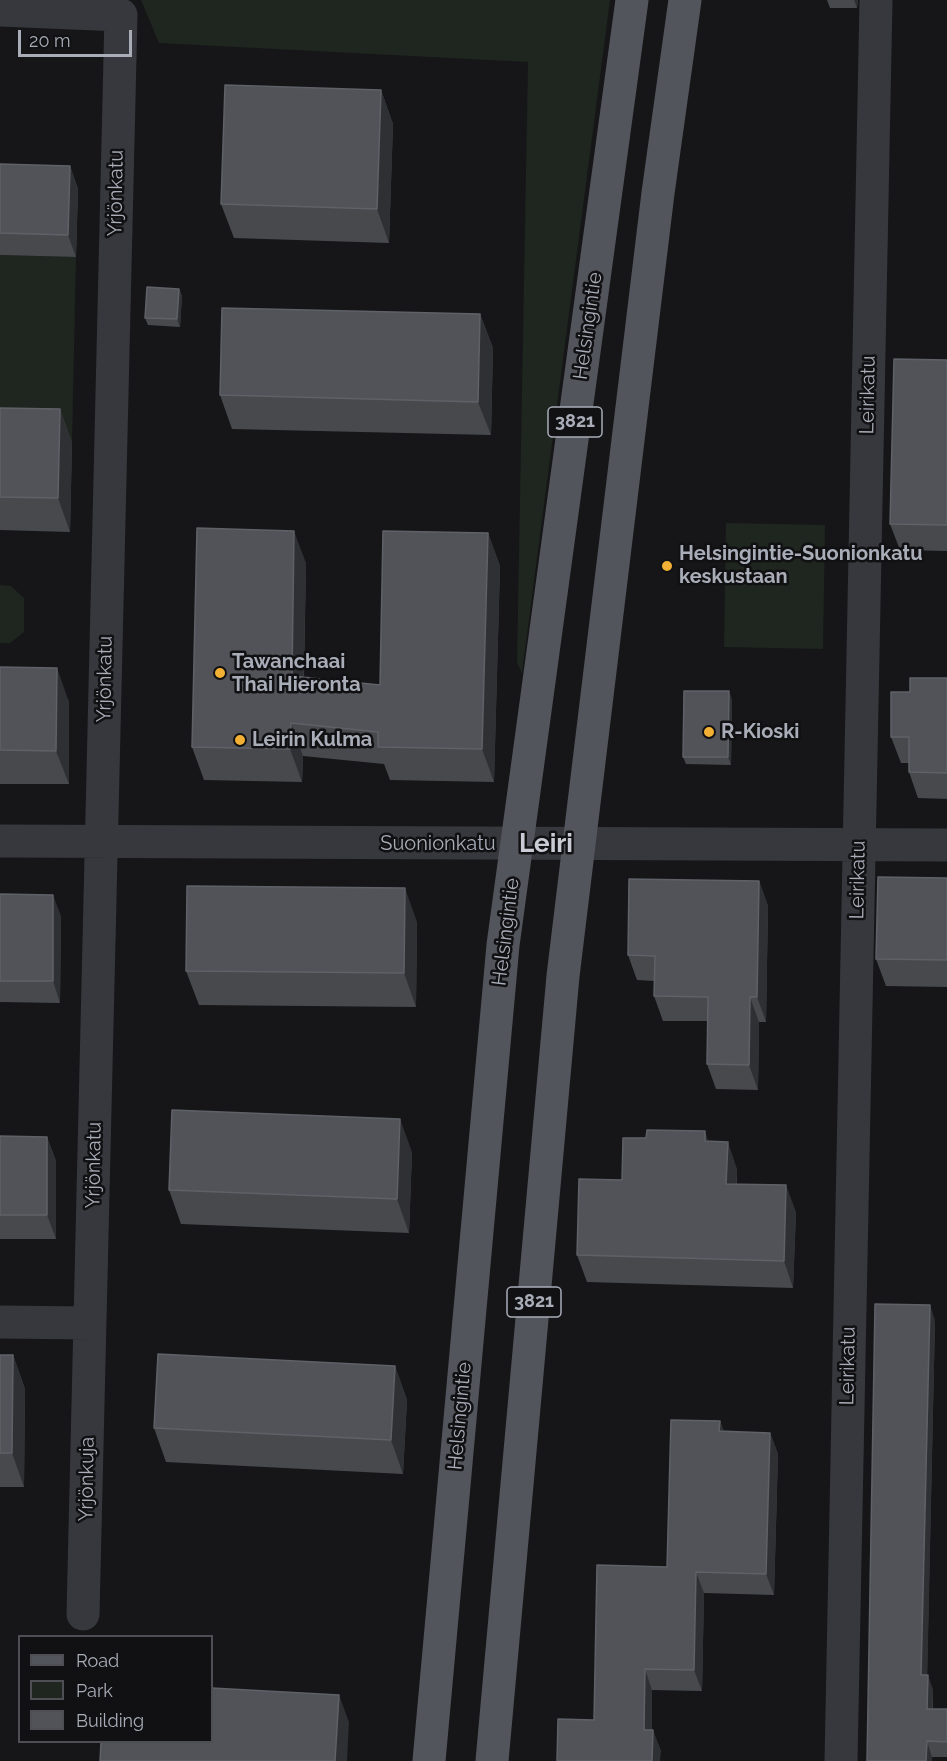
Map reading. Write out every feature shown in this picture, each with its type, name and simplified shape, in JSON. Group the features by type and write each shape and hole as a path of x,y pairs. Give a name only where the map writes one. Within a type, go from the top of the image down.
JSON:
{"main road":[{"name":"Helsingintie","path":"429,1761 503,945 632,0"},
{"name":"3821","path":"492,1761 562,988 658,193 685,0"}],"street":[{"name":"Leirikatu","path":"841,1761 876,0"},
{"name":"Yrjönkatu","path":"0,10 121,15 90,1333"},
{"name":"Suonionkatu","path":"0,842 947,845"},
{"path":"0,1322 90,1333"},
{"name":"Yrjönkuja","path":"83,1614 90,1333"}],"green space":[{"path":"141,0 610,0 522,673 517,663 528,62 159,43"},
{"path":"0,255 76,257 72,443 0,441"},
{"path":"726,523 825,525 823,649 724,647"},
{"path":"0,585 11,586 24,598 24,632 10,643 0,643"}],"building":[{"path":"225,85 381,90 377,209 221,204"},
{"path":"0,164 70,166 68,235 0,233"},
{"path":"147,287 179,289 177,319 145,318"},
{"path":"222,308 480,314 478,402 220,395"},
{"path":"894,359 947,360 947,525 890,524"},
{"path":"0,408 60,409 58,498 0,497"},
{"path":"197,528 294,531 292,676 380,685 383,531 488,533 482,749 378,747 378,732 291,723 290,749 192,747"},
{"path":"0,667 57,668 56,751 0,750"},
{"path":"910,678 947,678 947,773 909,772 909,737 891,737 891,692 910,692"},
{"name":"R-Kioski","path":"684,691 729,691 728,757 683,757"},
{"path":"878,877 947,878 947,960 876,959"},
{"path":"629,879 759,881 757,997 750,997 749,1065 707,1064 708,997 654,996 655,956 628,955"},
{"path":"187,886 405,888 404,973 186,971"},
{"path":"0,894 53,895 53,981 0,981"},
{"path":"172,1110 400,1119 397,1199 169,1190"},
{"path":"647,1130 705,1131 705,1141 728,1142 726,1184 786,1185 784,1261 577,1255 579,1179 622,1180 623,1138 646,1138"},
{"path":"0,1136 47,1137 47,1215 0,1215"},
{"path":"875,1304 930,1305 921,1675 928,1675 927,1709 947,1709 947,1742 927,1741 926,1761 867,1761"},
{"path":"158,1354 395,1366 391,1440 154,1428"},
{"path":"0,1355 13,1355 12,1453 0,1453"},
{"path":"671,1420 720,1421 719,1431 770,1433 766,1574 696,1572 694,1670 645,1669 644,1730 653,1730 652,1761 557,1761 558,1719 594,1720 597,1565 667,1567"},
{"path":"213,1688 339,1695 335,1761 100,1761 101,1743 213,1743"}],"place":[{"name":"Helsingintie-Suonionkatu keskustaan","path":"667,566"},
{"name":"Tawanchaai Thai Hieronta","path":"220,673"},
{"name":"R-Kioski","path":"709,732"},
{"name":"Leirin Kulma","path":"240,740"}],"district":[{"name":"Leiri","path":"546,844"}]}
